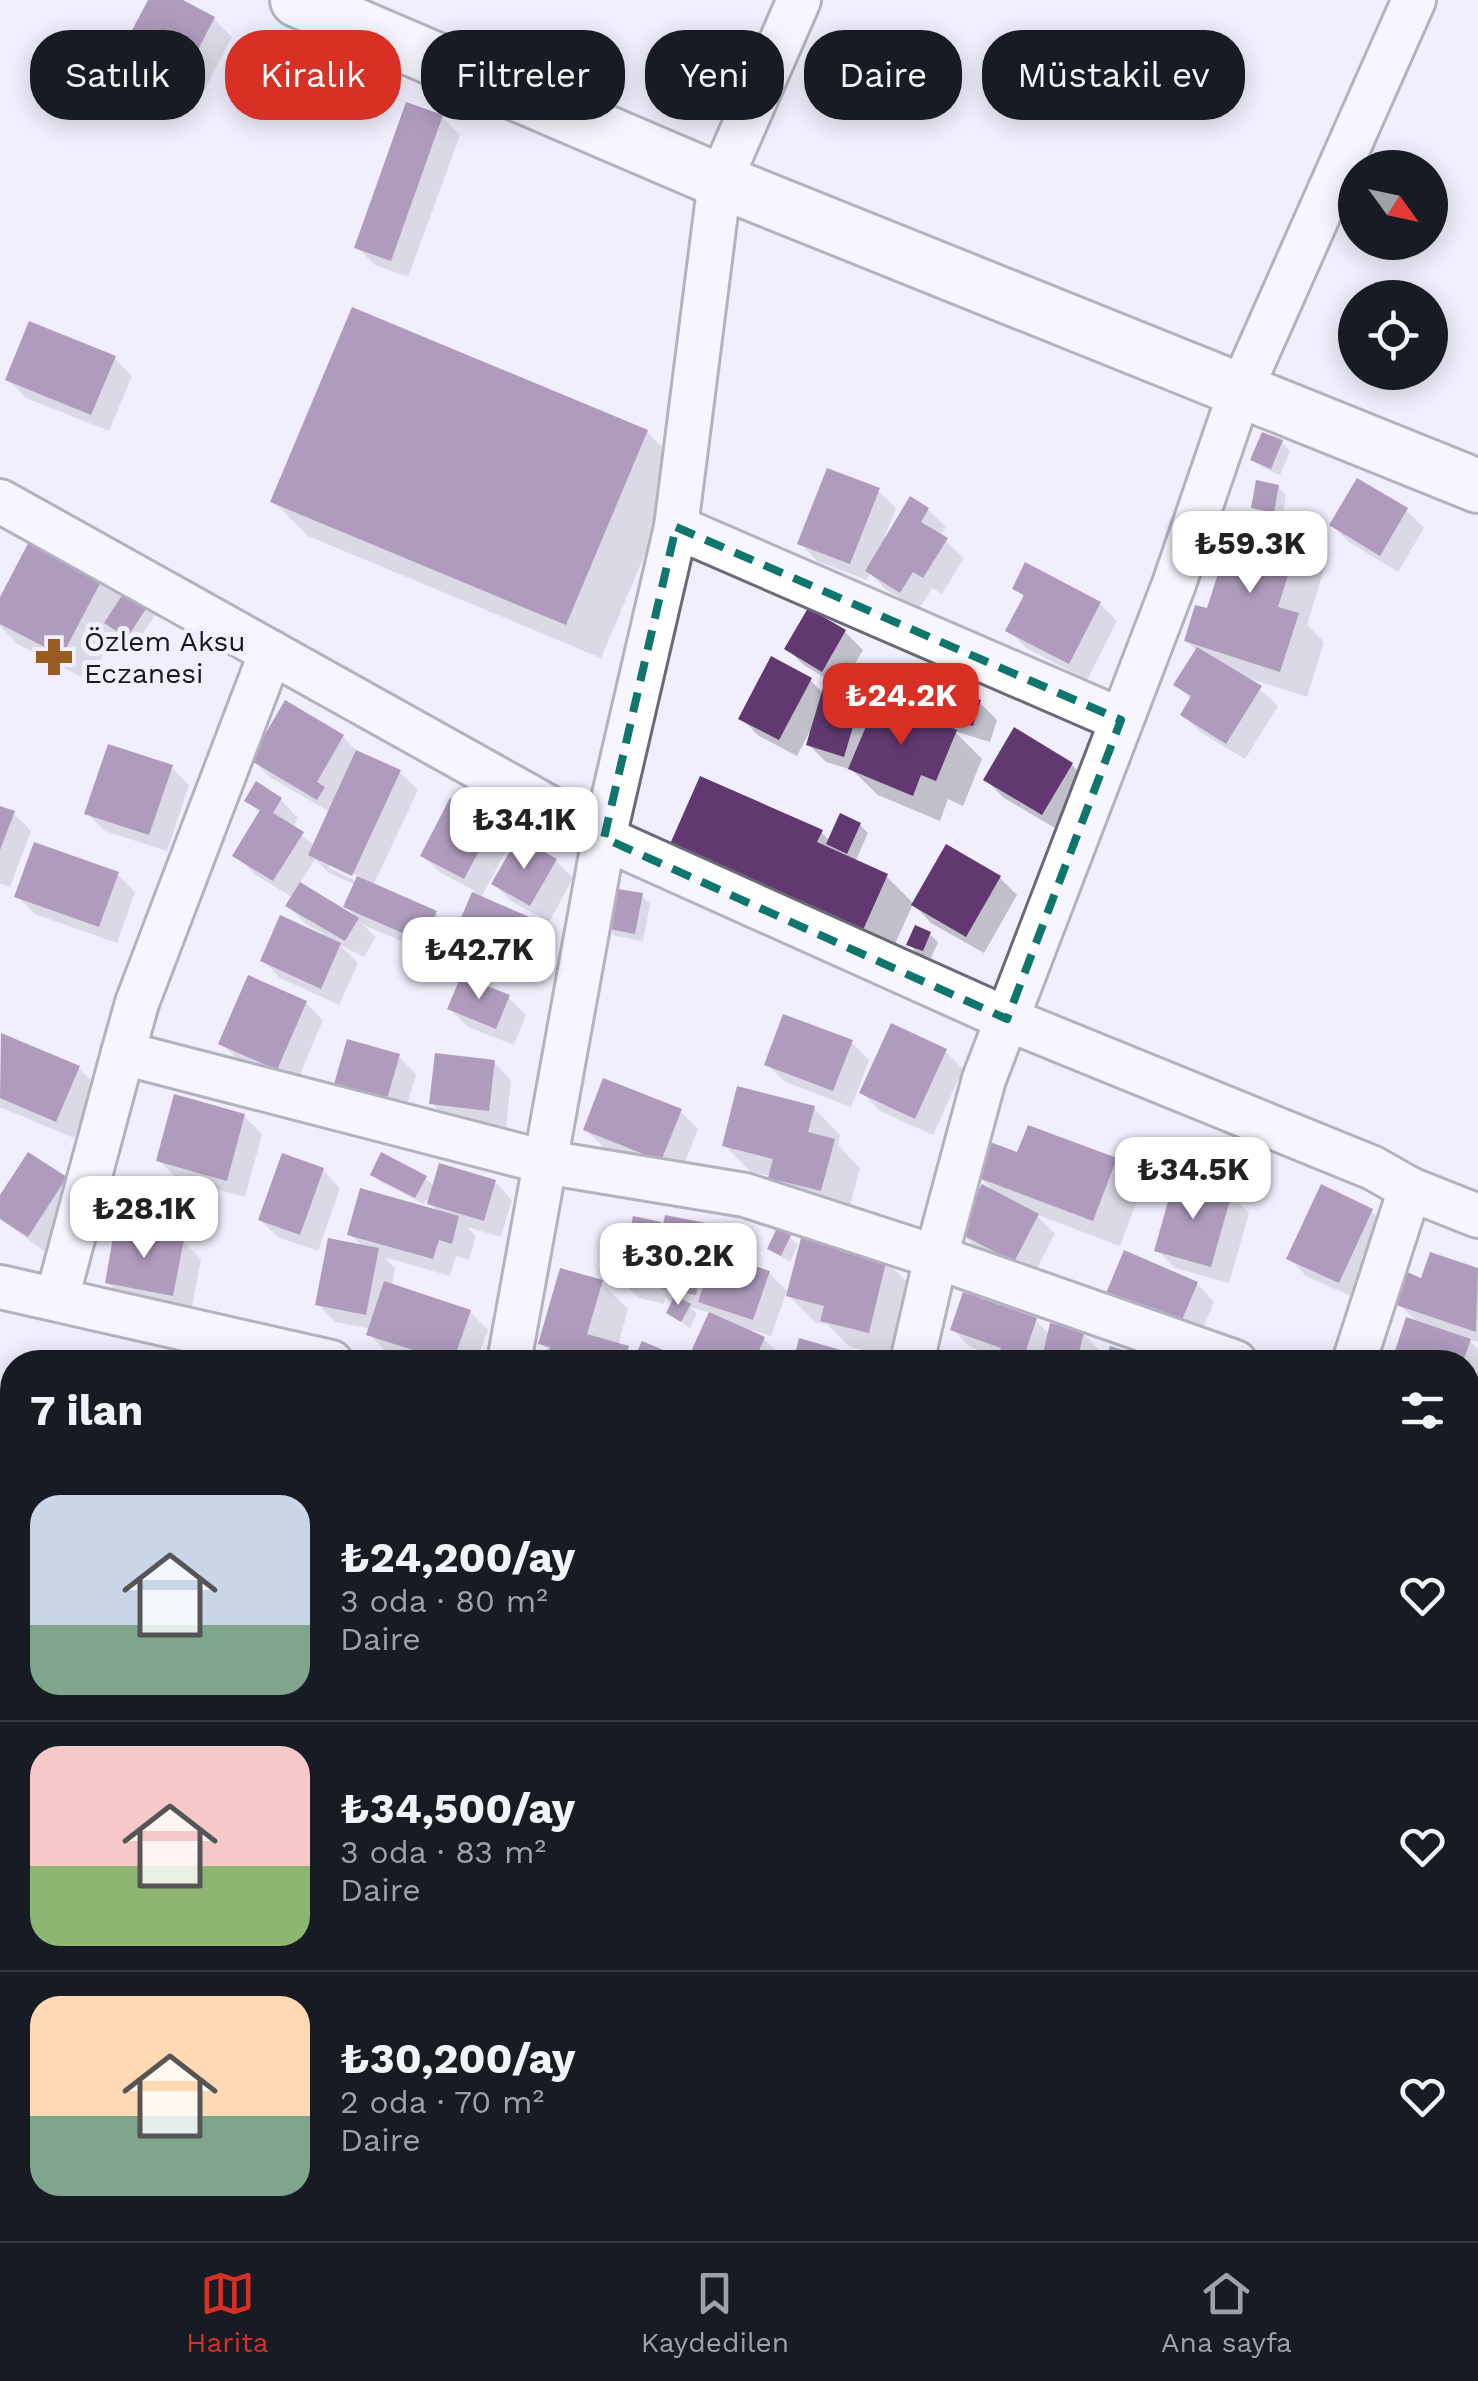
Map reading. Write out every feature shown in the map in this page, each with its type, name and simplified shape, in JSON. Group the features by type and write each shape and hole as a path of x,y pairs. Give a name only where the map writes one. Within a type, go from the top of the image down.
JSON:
{"street":[{"path":"297,0 720,181 1478,486"},
{"path":"511,1350 604,838 676,527 720,181 799,0"},
{"path":"915,1350 984,1079 1174,584 1240,392 1414,0"},
{"path":"0,501 604,838 1007,1019 1373,1168 1410,1190 1478,1216"},
{"path":"676,527 1121,720"},
{"path":"56,1298 138,1003 271,652"},
{"path":"124,1053 545,1162 745,1195 1201,1350"},
{"path":"1358,1350 1410,1190"},
{"path":"0,1287 279,1350"}],"highlighted area":[{"path":"676,527 1121,720 1007,1019 604,838"}],"building":[{"path":"148,0 183,0 215,17 205,36 205,30 132,30"},
{"path":"406,102 421,107 421,120 441,120 391,261 354,248"},
{"path":"352,307 648,430 566,625 270,502"},
{"path":"29,321 116,356 91,415 5,380"},
{"path":"1262,432 1283,440 1271,469 1250,460"},
{"path":"827,468 880,488 850,564 797,544"},
{"path":"1357,478 1408,508 1380,556 1329,525"},
{"path":"1256,480 1279,485 1274,512 1251,508"},
{"path":"910,496 929,508 921,522 948,538 923,578 913,572 900,593 865,571"},
{"path":"1238,511 1302,531 1278,607 1299,613 1280,672 1184,641 1195,605 1207,608"},
{"path":"34,532 107,570 62,656 0,624 0,597"},
{"path":"1025,562 1101,602 1069,664 1005,631 1024,595 1012,589"},
{"path":"132,580 155,595 127,638 104,623"},
{"path":"808,608 846,630 822,672 784,649"},
{"path":"1197,647 1262,686 1226,744 1180,715 1191,696 1173,685"},
{"path":"771,656 812,678 779,740 738,719"},
{"path":"911,679 981,700 973,726 903,705"},
{"path":"823,688 861,700 844,757 806,745"},
{"path":"878,698 957,730 936,781 921,775 913,796 848,769"},
{"path":"285,700 344,735 317,782 325,787 317,800 250,760"},
{"path":"1014,727 1073,763 1042,815 983,780"},
{"path":"108,744 173,765 149,835 84,814"},
{"path":"356,750 401,770 352,876 308,855"},
{"path":"700,776 823,830 817,842 888,874 863,930 670,844"},
{"path":"256,781 282,798 273,813 304,832 273,881 232,856 260,810 244,801"},
{"path":"450,798 495,821 464,879 420,856"},
{"path":"0,806 15,811 0,850"},
{"path":"840,813 861,823 847,854 826,844"},
{"path":"518,837 557,859 530,906 491,884"},
{"path":"34,842 119,872 99,927 14,897"},
{"path":"946,844 1001,876 966,937 911,905"},
{"path":"357,876 437,911 423,942 343,907"},
{"path":"300,882 359,918 345,941 285,906"},
{"path":"612,888 643,893 635,934 604,928"},
{"path":"472,892 529,917 510,960 467,941 474,926 460,920"},
{"path":"280,915 341,943 321,989 260,961"},
{"path":"915,925 931,932 923,951 906,945"},
{"path":"248,975 307,1001 277,1070 218,1044"},
{"path":"461,976 510,995 496,1029 447,1009"},
{"path":"783,1014 853,1040 833,1091 764,1065"},
{"path":"891,1023 947,1049 915,1119 859,1093"},
{"path":"1,1033 80,1066 56,1122 0,1098"},
{"path":"347,1039 400,1054 387,1099 334,1084"},
{"path":"435,1053 495,1060 489,1111 429,1104"},
{"path":"603,1078 682,1109 661,1161 583,1130"},
{"path":"737,1086 815,1106 808,1132 835,1139 821,1191 768,1178 773,1159 722,1146"},
{"path":"174,1094 245,1114 227,1181 156,1161"},
{"path":"1028,1125 1117,1158 1093,1221 976,1177 990,1142 1017,1152"},
{"path":"28,1152 67,1177 28,1237 0,1219 0,1195"},
{"path":"381,1152 427,1176 415,1198 370,1175"},
{"path":"282,1153 324,1168 300,1235 258,1220"},
{"path":"439,1163 496,1180 484,1221 427,1204"},
{"path":"1175,1177 1232,1193 1211,1267 1154,1251"},
{"path":"982,1184 1039,1214 1014,1262 957,1232"},
{"path":"1321,1184 1373,1209 1339,1283 1286,1259"},
{"path":"360,1188 459,1216 452,1244 439,1240 433,1259 347,1235"},
{"path":"665,1215 711,1224 696,1295 650,1286"},
{"path":"633,1216 661,1222 646,1287 619,1282"},
{"path":"115,1226 184,1239 173,1296 105,1283"},
{"path":"777,1228 791,1235 781,1256 767,1249"},
{"path":"328,1238 379,1248 366,1315 315,1305"},
{"path":"801,1238 887,1258 869,1333 820,1321 824,1306 786,1296"},
{"path":"1124,1250 1198,1282 1176,1334 1102,1303"},
{"path":"1430,1252 1478,1268 1476,1332 1396,1305 1407,1272 1421,1278"},
{"path":"714,1253 770,1271 753,1320 698,1302"},
{"path":"560,1268 603,1280 587,1334 629,1346 628,1350 549,1350 550,1347 538,1344"},
{"path":"384,1281 471,1310 457,1350 413,1350 366,1335"},
{"path":"963,1292 1037,1318 1026,1350 1000,1350 950,1330"},
{"path":"675,1295 691,1304 681,1322 666,1313"},
{"path":"709,1312 765,1337 759,1350 692,1350"},
{"path":"1406,1317 1471,1339 1467,1350 1395,1350"},
{"path":"1050,1323 1084,1331 1080,1350 1044,1350"},
{"path":"799,1338 841,1350 796,1350"},
{"path":"642,1341 663,1350 638,1350"}],"place":[{"name":"Özlem Aksu Eczanesi","path":"54,657"}]}
